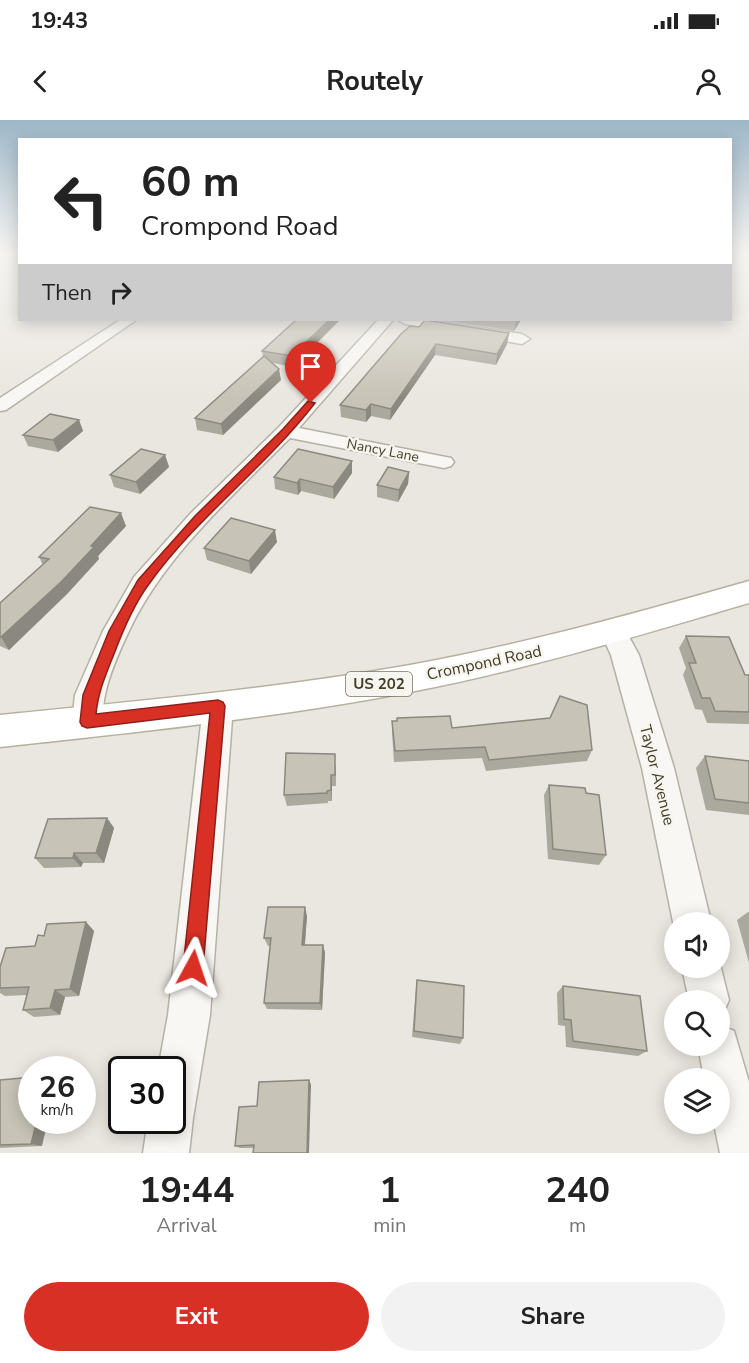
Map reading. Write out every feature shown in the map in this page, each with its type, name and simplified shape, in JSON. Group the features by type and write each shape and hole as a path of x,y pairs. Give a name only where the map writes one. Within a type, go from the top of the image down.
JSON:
{"main road":[{"name":"Crompond Road","path":"0,731 319,693 467,668 613,631 749,592"}],"street":[{"path":"0,406 128,321"},
{"path":"87,722 90,695 116,631 143,583 199,518 286,431 385,321"},
{"path":"411,321 522,339"},
{"name":"Nancy Lane","path":"286,431 444,462"},
{"name":"Taylor Avenue","path":"613,631 625,655 658,768 690,912"},
{"path":"182,1056 189,1015 218,706"},
{"path":"721,1056 742,1153"},
{"path":"166,1153 169,1134"}],"building":[{"path":"295,321 328,321 292,356 262,351"},
{"path":"424,321 431,321 509,333 497,354 436,344 391,409 371,404 366,410 340,405 401,334 410,326 419,327"},
{"path":"264,356 279,369 221,424 195,418"},
{"path":"50,414 79,420 53,440 23,435"},
{"path":"141,449 165,455 136,482 110,475"},
{"path":"298,449 352,461 333,487 300,479 297,483 274,477"},
{"path":"388,467 409,472 399,490 377,485"},
{"path":"90,507 121,513 91,546 94,547 61,582 0,637 0,603 49,559 39,557"},
{"path":"231,518 275,530 249,561 204,548"},
{"path":"686,636 729,637 745,675 749,675 749,712 715,711 710,698 702,698 689,663 696,663"},
{"path":"560,696 587,705 592,750 489,760 485,747 395,751 392,721 397,721 397,718 450,716 452,728 550,718"},
{"path":"286,753 335,754 335,775 331,775 331,790 327,793 284,795"},
{"path":"705,756 749,761 749,803 715,799"},
{"path":"549,785 585,788 586,793 599,795 606,855 553,849"},
{"path":"107,818 96,853 74,853 73,858 35,858 48,819"},
{"path":"268,907 305,907 302,945 323,945 320,1003 264,1003 271,938 264,938"},
{"path":"86,922 70,989 55,990 50,1008 23,1010 29,987 0,988 0,967 6,948 35,946 38,935 44,936 47,924"},
{"path":"417,980 464,986 463,1038 414,1031"},
{"path":"563,986 640,996 647,1051 573,1041 571,1020 564,1019"},
{"path":"18,1078 18,1134 34,1134 31,1144 0,1145 0,1080"},
{"path":"309,1080 307,1153 253,1153 254,1145 235,1146 239,1107 257,1106 259,1082"}],"route":[{"path":"193,968 218,706 87,722 90,695 116,631 143,583 199,518 311,403"}]}
